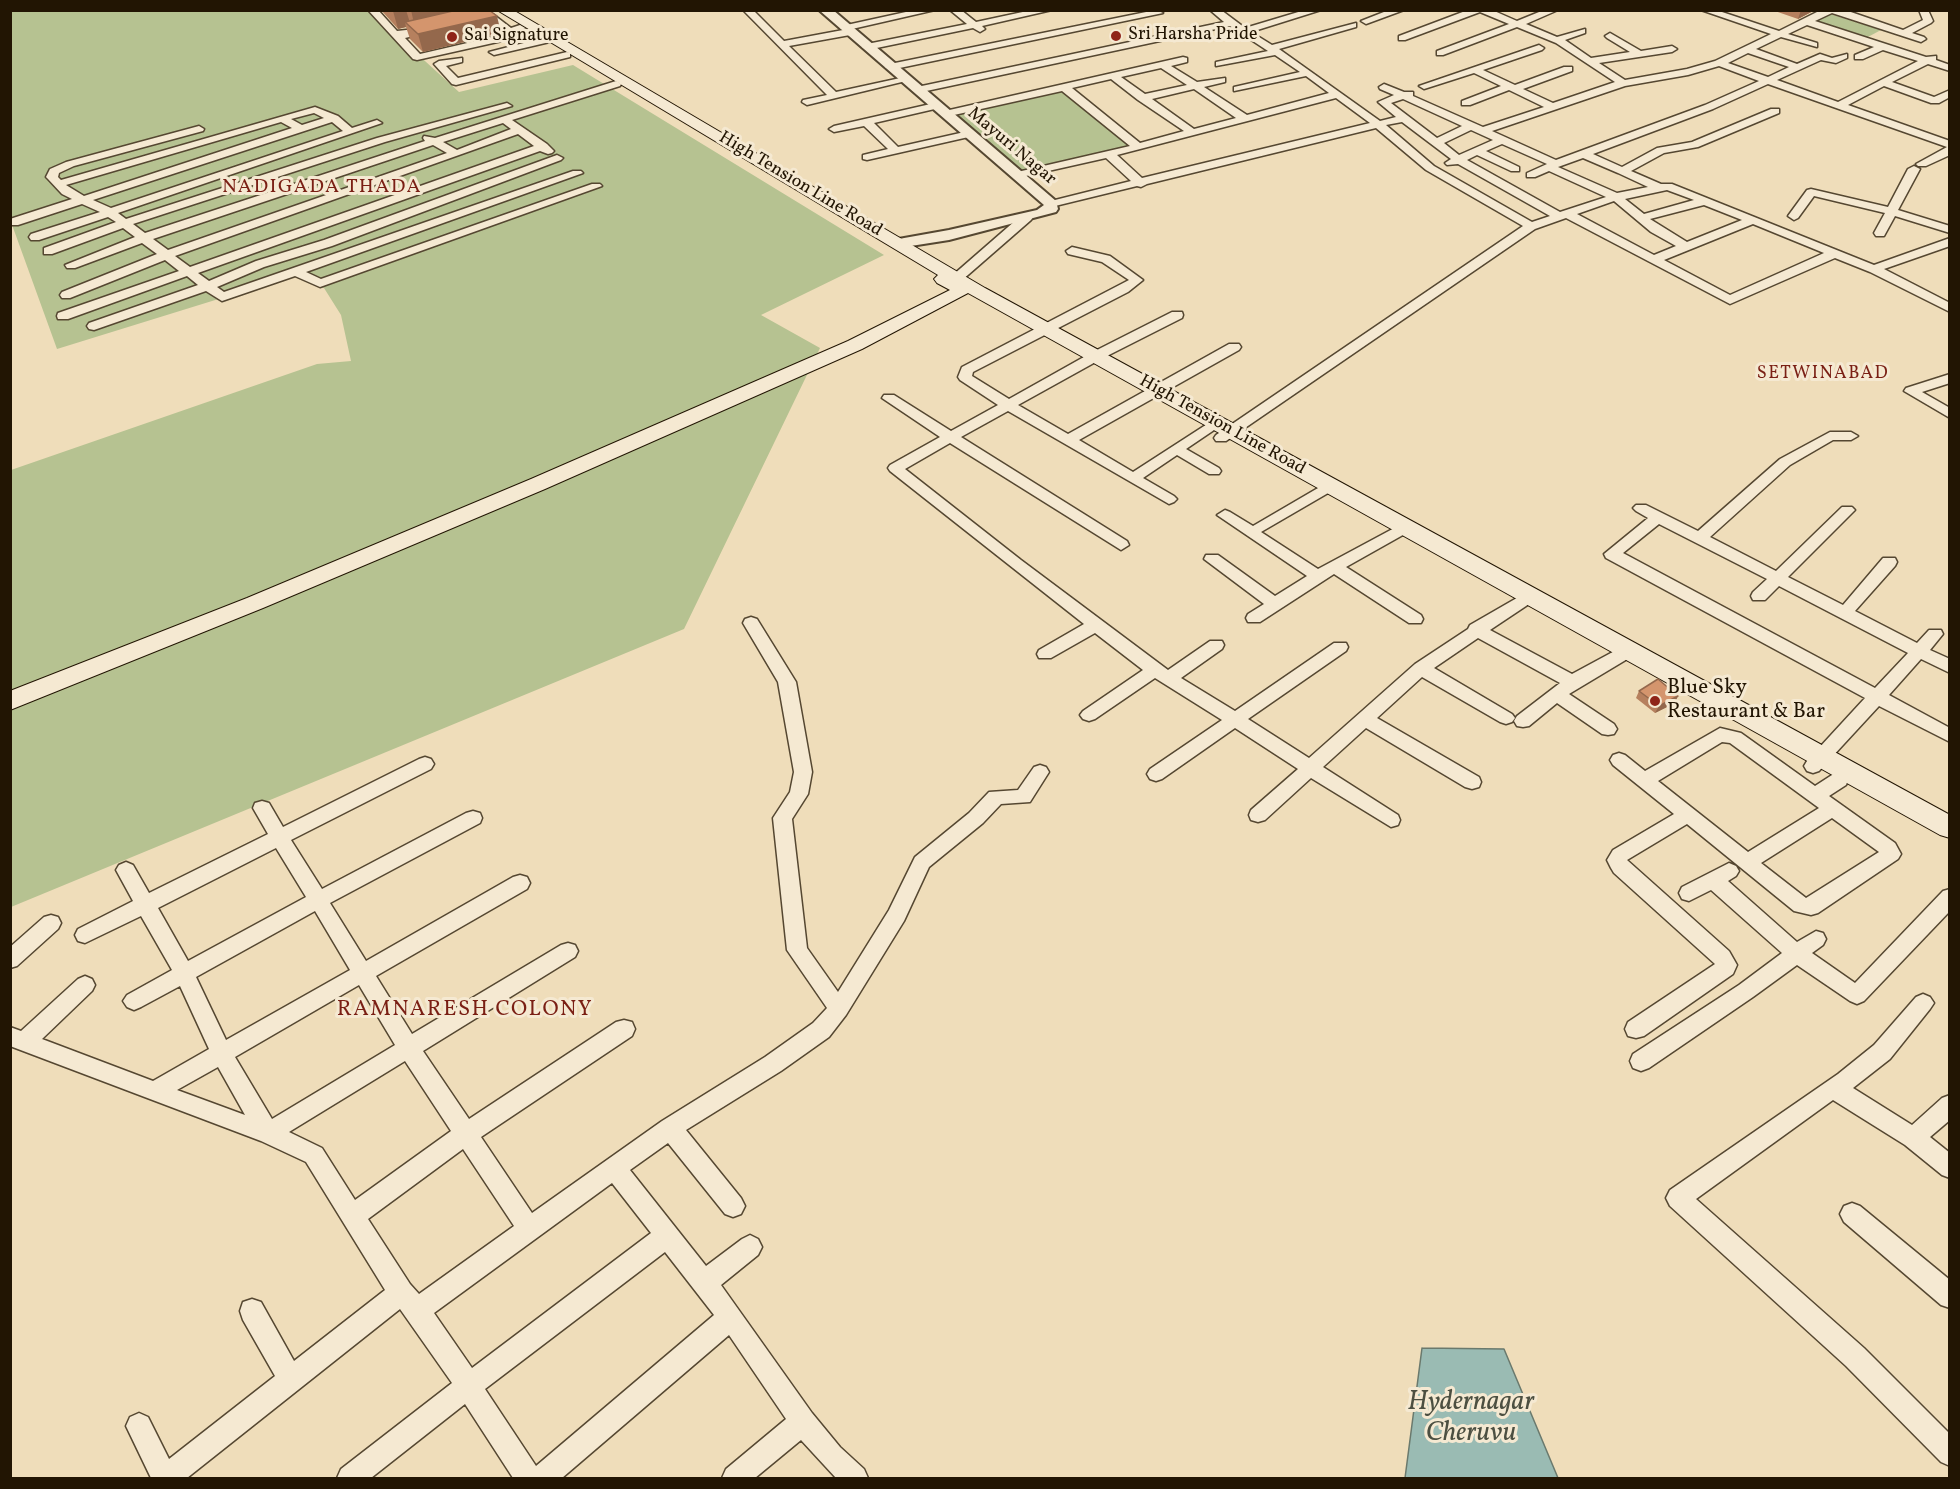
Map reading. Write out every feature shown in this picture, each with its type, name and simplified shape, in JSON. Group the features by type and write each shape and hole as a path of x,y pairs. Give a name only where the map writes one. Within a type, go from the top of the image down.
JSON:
{"main road":[{"name":"High Tension Line Road","path":"496,14 515,30 546,40 567,56 738,153"},
{"name":"High Tension Line Road","path":"496,14 546,40 738,153 813,201 892,246 957,278 978,296 1825,767"},
{"path":"10,701 543,489 855,345 961,291 960,288 892,246"},
{"path":"10,716 842,364 978,296"},
{"path":"1825,767 1950,828"},
{"path":"1825,767 1950,841"}],"street":[{"path":"372,10 396,34 443,25 398,37 417,57 508,37 515,30"},
{"path":"747,10 834,96"},
{"name":"Mayuri Nagar","path":"825,10 1051,204 1048,212 892,246"},
{"path":"782,45 931,10"},
{"path":"954,10 1001,45"},
{"path":"867,47 1048,10"},
{"path":"890,67 1052,34 1110,19 1158,13 1154,10"},
{"path":"1249,30 1317,10"},
{"path":"1366,21 1400,10"},
{"path":"1402,38 1478,10"},
{"path":"1484,10 1556,40 1623,83"},
{"path":"1440,53 1554,10"},
{"path":"1705,10 1814,45"},
{"path":"1727,18 1743,10"},
{"path":"1436,143 1623,83 1688,72 1719,63 1832,10 1921,39"},
{"path":"1905,33 1928,21 1923,10"},
{"path":"1224,11 1231,23 1276,50 1338,94 1377,123 1430,168 1532,226"},
{"path":"465,20 496,14"},
{"path":"1297,16 1307,22"},
{"path":"1808,22 1950,68"},
{"path":"917,90 1231,23"},
{"path":"1220,64 1276,50 1353,25"},
{"path":"1318,27 1329,32"},
{"path":"1556,40 1582,31"},
{"path":"1052,34 1062,41"},
{"path":"1610,36 1640,54"},
{"path":"546,40 439,64 456,82 567,56"},
{"path":"1859,57 1883,46"},
{"path":"1072,48 1082,55"},
{"path":"1539,48 1383,102 1459,160 1730,300 1834,253"},
{"path":"1590,61 1672,49"},
{"path":"1747,49 1797,66"},
{"path":"1840,105 1941,53"},
{"path":"1531,175 1709,107 1820,57 1832,61 1844,56"},
{"path":"1056,60 1065,67"},
{"path":"834,129 1064,87 1183,60"},
{"path":"1719,63 1950,145"},
{"path":"1162,64 1244,118"},
{"path":"1474,69 1553,107"},
{"path":"1466,103 1568,69"},
{"path":"1238,89 1306,73"},
{"path":"1075,75 1084,82"},
{"path":"1113,76 1192,132"},
{"path":"807,102 905,80"},
{"path":"1142,98 1221,80"},
{"path":"1884,83 1935,101 1949,94"},
{"path":"71,265 146,237 432,141 616,84"},
{"path":"1064,87 1138,147"},
{"path":"1384,87 1501,140 1616,197 1655,229 1686,247"},
{"path":"48,251 125,223 352,149 555,93"},
{"path":"1017,175 1138,147 1338,94"},
{"path":"1802,109 1822,99"},
{"path":"58,184 315,110 334,118 351,132"},
{"path":"1622,171 1661,150 1694,145 1775,111"},
{"path":"282,118 301,129"},
{"path":"14,222 334,118"},
{"path":"1051,204 1141,184 1183,171 1404,118"},
{"path":"297,272 320,283 596,186 504,119"},
{"path":"866,122 896,151"},
{"path":"35,237 377,123"},
{"path":"199,129 57,169 52,173 52,177 66,192 108,211 146,237 218,295 226,296 577,173"},
{"path":"417,130 456,154"},
{"path":"66,295 168,254 520,130"},
{"path":"867,157 969,134"},
{"path":"338,136 352,149"},
{"path":"1430,168 1459,160 1501,140"},
{"path":"63,316 543,146"},
{"path":"1880,233 1890,212 1918,167 1950,150"},
{"path":"1477,151 1515,169"},
{"path":"1108,153 1141,184"},
{"path":"1583,154 1661,188"},
{"path":"94,326 557,158"},
{"path":"1133,477 1176,449 1218,430 1532,226 1561,214 1616,197 1668,186 1874,268 1950,308"},
{"path":"1642,192 1671,210"},
{"path":"1794,216 1811,192 1950,230"},
{"path":"1641,218 1705,201"},
{"path":"957,278 1027,216"},
{"path":"1653,260 1753,220"},
{"path":"1874,268 1950,242"},
{"path":"1072,251 1106,259 1137,280 1124,289 1040,330 964,373 967,380 1169,499"},
{"path":"1177,315 1091,359 895,468 1095,625 1162,674 1391,820"},
{"path":"1068,440 1234,347"},
{"path":"1950,378 1911,390 1950,414"},
{"path":"889,398 1121,545"},
{"path":"1699,538 1785,462 1830,436 1851,436"},
{"path":"1176,449 1214,471"},
{"path":"1260,527 1325,490"},
{"path":"1641,507 1950,667"},
{"path":"1759,596 1847,510"},
{"path":"1225,515 1318,576"},
{"path":"1659,517 1612,554 1950,736"},
{"path":"1254,618 1318,576 1399,531"},
{"path":"1212,559 1275,604"},
{"path":"1845,613 1889,562"},
{"path":"1335,567 1415,619"},
{"path":"1258,815 1421,668 1523,599"},
{"path":"751,623 787,681 803,772 799,794 782,818 797,951 839,1009"},
{"path":"1045,654 1095,625"},
{"path":"1476,629 1572,682"},
{"path":"1814,796 1825,767 1876,698 1935,634"},
{"path":"1089,716 1216,645"},
{"path":"1156,774 1340,647"},
{"path":"1421,668 1514,720 1572,682 1622,654"},
{"path":"1557,693 1608,729"},
{"path":"1364,719 1472,782"},
{"path":"1619,760 1801,906 1809,908 1891,855 1888,848 1735,738 1723,735 1644,780"},
{"path":"85,935 425,764"},
{"path":"1794,782 1825,767"},
{"path":"139,1426 166,1479 291,1380 409,1302 529,1229 670,1128 773,1064 822,1030 839,1009 897,915 922,862 976,818 996,798 1023,797 1040,772"},
{"path":"262,808 364,971 408,1047 529,1229"},
{"path":"1747,862 1832,809"},
{"path":"1636,1029 1726,968 1727,965 1722,957 1621,868 1617,860 1620,855 1687,815"},
{"path":"134,1001 473,818"},
{"path":"126,870 185,975 221,1052 268,1132"},
{"path":"1689,893 1721,875 1796,953 1857,995 1950,897"},
{"path":"154,1092 520,883"},
{"path":"10,960 51,923"},
{"path":"1641,1061 1746,991 1816,939"},
{"path":"268,1132 568,951"},
{"path":"85,985 18,1039 154,1092 268,1132 314,1155 409,1302 443,1346 528,1479"},
{"path":"1923,1003 1882,1052 1846,1081 1678,1198 1855,1357 1950,1453"},
{"path":"352,1216 466,1134 624,1029"},
{"path":"1833,1088 1913,1138 1950,1167"},
{"path":"1913,1138 1950,1105"},
{"path":"670,1128 733,1206"},
{"path":"614,1167 731,1317 803,1422 831,1456 855,1479"},
{"path":"1852,1214 1950,1296"},
{"path":"350,1479 468,1386 667,1236"},
{"path":"704,1283 750,1247"},
{"path":"252,1311 291,1380"},
{"path":"542,1479 731,1317"},
{"path":"735,1479 803,1422"}],"green space":[{"path":"369,10 459,92 573,65 884,255 761,315 820,348 684,629 11,907 11,470 317,364 351,361 341,315 324,288 296,275 57,349 11,222 11,11"},
{"path":"1830,14 1881,30 1866,38 1815,21"},
{"path":"1060,91 1132,145 1020,172 953,115"}],"water":[{"name":"Hydernagar Cheruvu","path":"1422,1348 1504,1349 1558,1478 1405,1478"}],"building":[{"path":"457,10 489,10 497,16 418,34 405,22"},
{"path":"1658,679 1678,696 1659,706 1639,691"}],"place":[{"name":"Sri Harsha Pride","path":"1116,36"},
{"name":"Sai Signature","path":"452,37"},
{"name":"Blue Sky Restaurant & Bar","path":"1655,701"}],"district":[{"name":"NADIGADA THADA","path":"322,188"},
{"name":"SETWINABAD","path":"1823,375"},
{"name":"RAMNARESH COLONY","path":"465,1011"}]}
